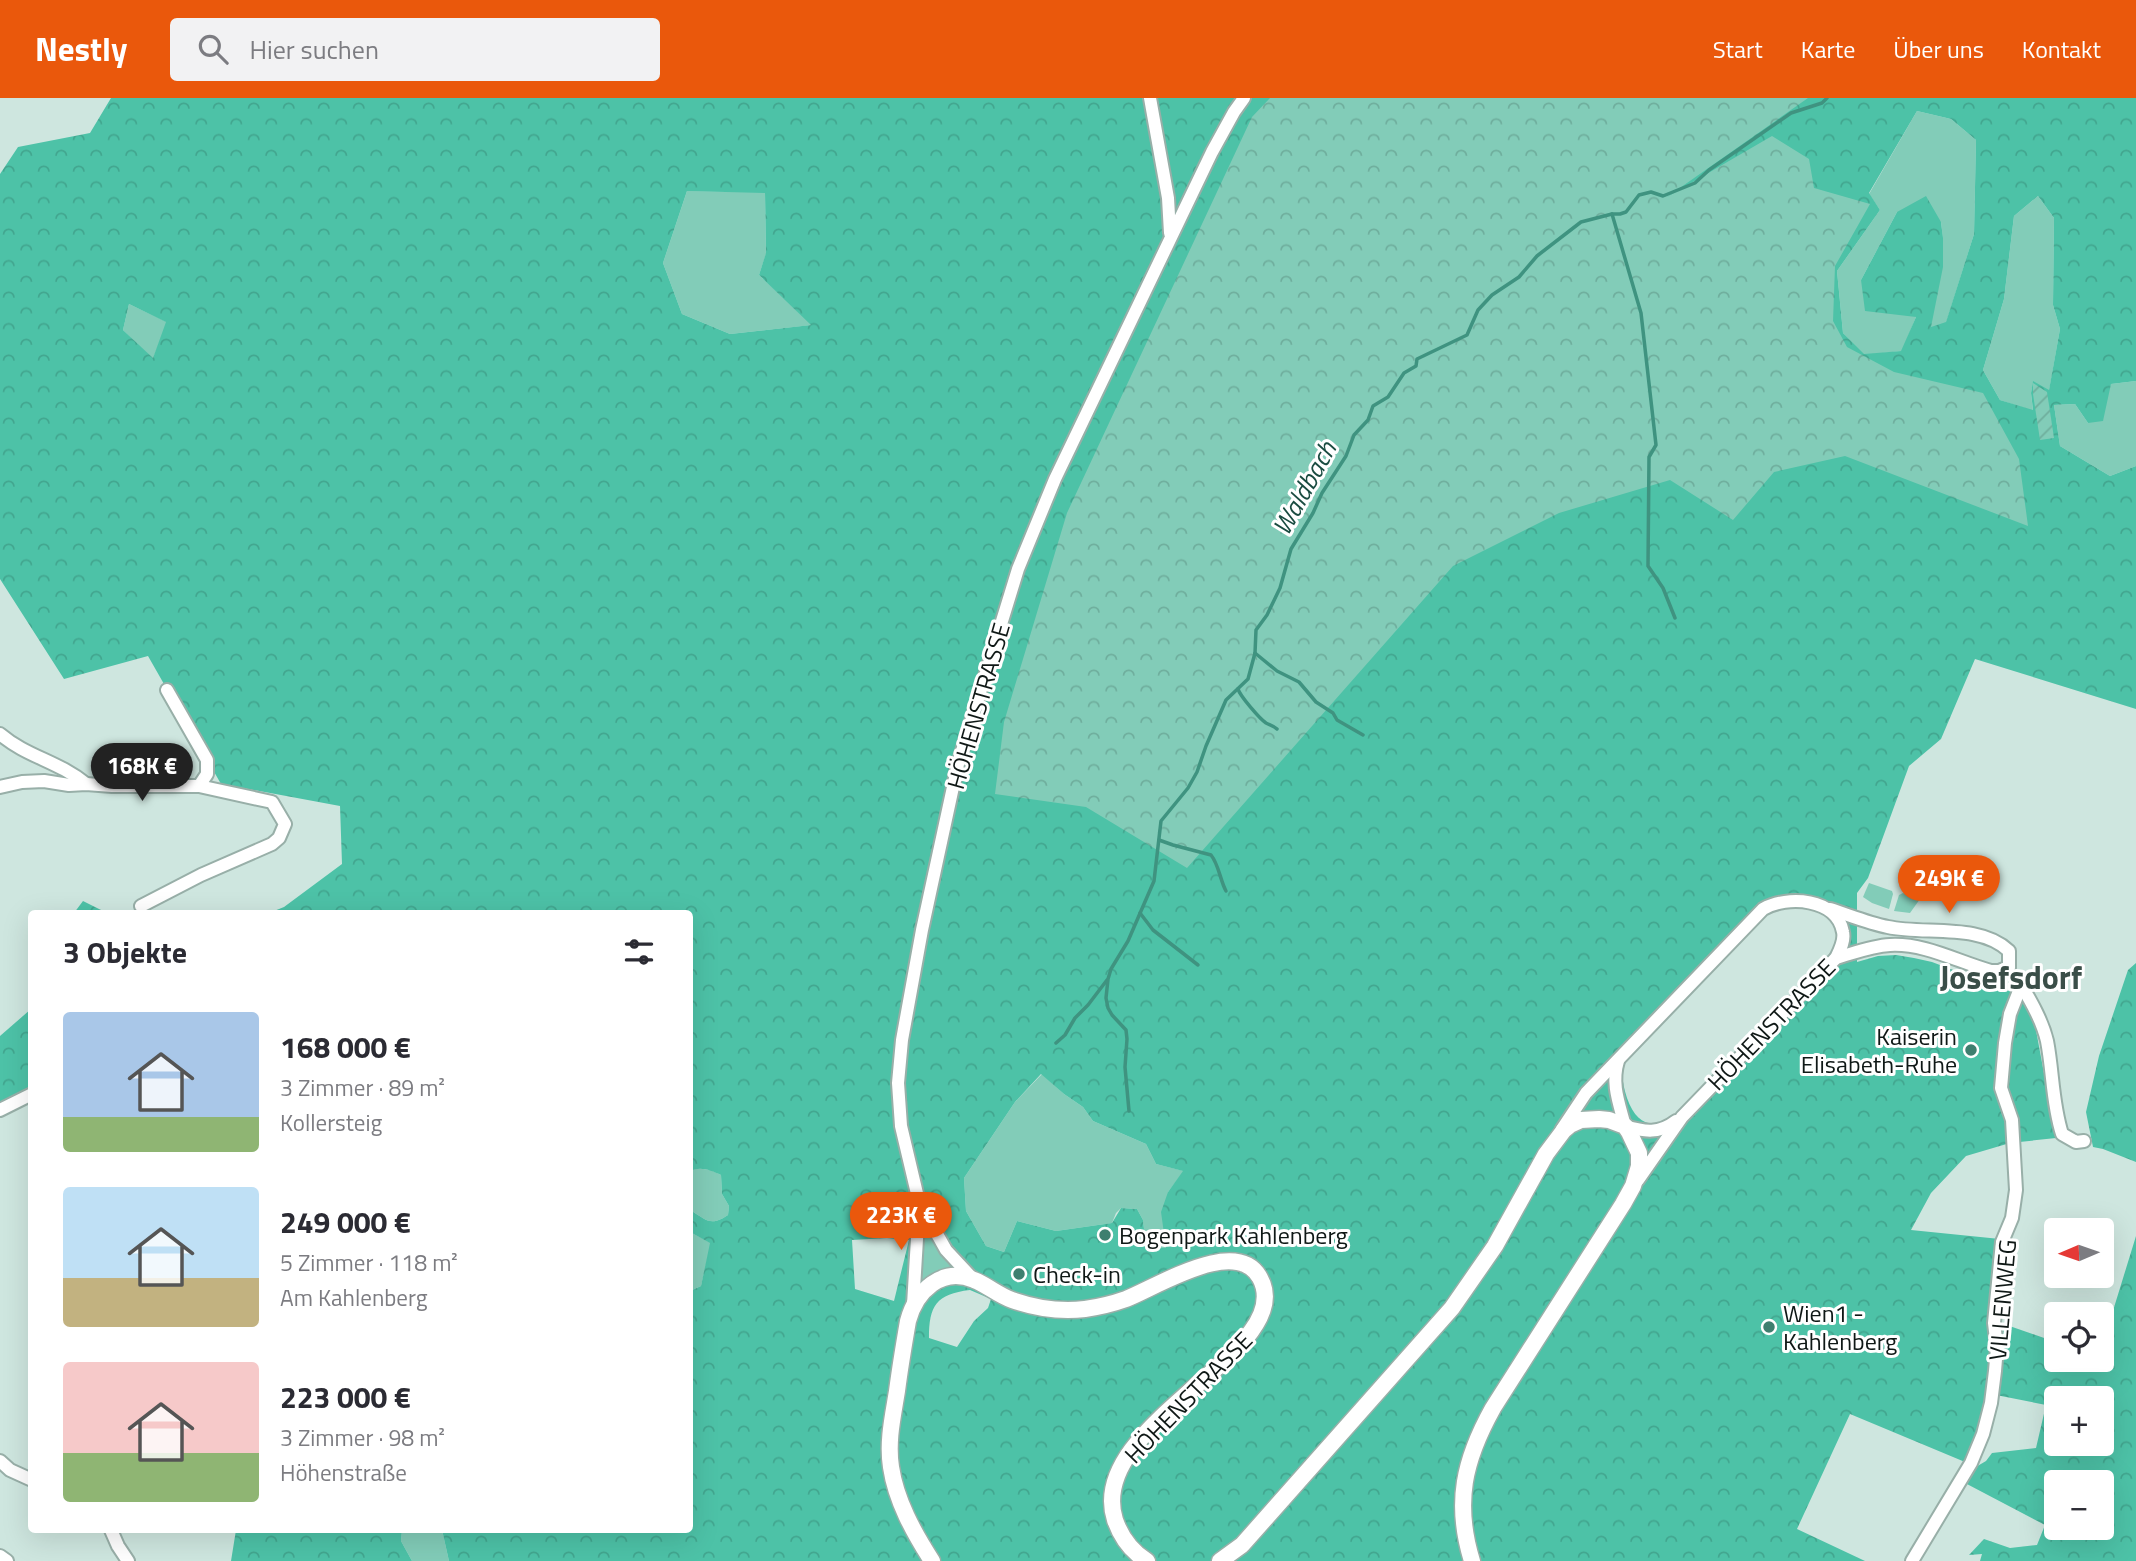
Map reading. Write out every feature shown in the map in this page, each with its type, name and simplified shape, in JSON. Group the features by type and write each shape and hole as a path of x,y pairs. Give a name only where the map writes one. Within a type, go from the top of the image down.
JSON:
{"street":[{"name":"HÖHENSTRASSE","path":"1150,98 1168,198 1170,237"},
{"name":"HÖHENSTRASSE","path":"932,1561 901,1504 890,1460 890,1430 905,1336 918,1298 919,1202 901,1126 898,1083 909,998 958,764 1018,569 1038,519 1170,237 1212,152 1244,98"},
{"path":"167,690 207,760 207,774 199,786"},
{"path":"0,734 14,746 70,771 86,784"},
{"path":"0,787 44,781 69,785 199,786 272,802 285,824 279,838 272,844 201,875 141,906"},
{"name":"HÖHENSTRASSE","path":"1220,1561 1242,1545 1452,1308 1495,1246 1555,1140 1586,1093 1763,909 1772,904 1792,900 1811,903 1829,911 1841,925 1843,940 1836,958 1682,1117 1657,1131 1643,1131 1609,1120 1586,1119 1570,1125 1555,1140"},
{"path":"1811,903 1888,927 1965,932 1995,942 2009,951 2009,967 2034,1005 2047,1040 2054,1100 2062,1134 2076,1142 2084,1141"},
{"path":"1836,958 1878,946 1900,945 1930,950 1991,971 2009,967"},
{"name":"VILLENWEG","path":"1912,1561 1971,1463 1983,1434 1991,1403 1996,1371 1994,1323 2002,1242 2012,1218 2016,1190 2012,1119 2001,1088 2010,1014 2020,982"},
{"name":"HÖHENSTRASSE","path":"1619,1058 1615,1071 1615,1089 1625,1126 1636,1145 1640,1160 1637,1177 1623,1204"},
{"path":"0,1110 28,1096"},
{"name":"HÖHENSTRASSE","path":"1472,1561 1464,1530 1463,1494 1466,1468 1475,1441 1500,1396 1682,1117"},
{"name":"HÖHENSTRASSE","path":"919,1202 946,1250 974,1279 1018,1302 1040,1307 1066,1310 1112,1304 1215,1261 1239,1262 1249,1267 1261,1279 1265,1305 1254,1329 1165,1414 1129,1453 1117,1475 1112,1502 1117,1525 1131,1548 1147,1561"},
{"name":"HÖHENSTRASSE","path":"918,1298 939,1279 974,1279"},
{"path":"0,1461 10,1470 28,1478"},
{"path":"112,1533 128,1561"},
{"path":"0,1556 7,1561"}],"green space":[{"path":"111,98 2136,98 2136,381 2111,384 2103,421 2088,423 2075,404 2054,405 2060,446 2110,476 2136,466 2136,709 1975,659 1941,739 1909,766 1868,878 1857,893 1857,962 1878,956 1896,955 1932,962 2014,993 2033,1014 2056,1138 2010,1143 1966,1156 1931,1193 1911,1230 2000,1239 1991,1385 1966,1465 1965,1462 1850,1414 1797,1529 1865,1561 449,1561 443,1533 693,1533 693,1290 701,1286 710,1243 693,1234 693,1212 705,1219 717,1221 728,1215 729,1206 722,1194 721,1175 706,1169 693,1170 693,910 276,910 342,864 340,806 221,784 148,656 64,679 0,579 0,174 18,147 90,133","holes":["1917,111 1951,119 1976,140 1974,234 1946,322 1931,327 1943,267 1943,238 1941,222 1926,196 1897,212 1861,280 1865,311 1916,317 1901,351 1864,354 1843,333 1837,271 1880,210 1869,193","687,191 765,193 766,253 759,275 811,325 730,334 682,314 663,263","2038,196 2054,218 2053,305 2060,329 2049,390 2033,381 2033,410 2000,400 1983,370 2004,299 2014,216","129,304 166,322 153,358 123,330","1774,907 1815,910 1832,919 1837,927 1838,937 1828,963 1678,1116 1654,1124 1647,1123 1636,1115 1624,1087 1622,1071 1626,1055","1041,1074 1083,1107 1093,1121 1146,1144 1156,1164 1183,1171 1168,1192 1161,1212 1166,1248 1146,1247 1143,1220 1137,1209 1121,1208 1112,1223 1056,1231 1017,1221 1004,1252 986,1246 966,1211 964,1178 1015,1102","923,1225 954,1268 934,1272 920,1282","852,1240 909,1240 894,1301 855,1289","970,1290 991,1299 988,1308 974,1321 957,1347 929,1338 933,1310 949,1295"]},
{"path":"1270,98 1808,98 1667,197 1772,136 1809,159 1814,188 1870,204 1835,266 1833,321 1847,347 1894,372 1983,393 2019,459 2028,526 1845,456 1774,472 1733,520 1670,480 1559,513 1453,566 1187,868 1086,807 995,794 1004,722 1067,513 1252,117"},
{"path":"1917,111 1951,119 1976,140 1974,234 1946,323 1930,328 1942,262 1941,222 1897,212 1861,280 1916,317 1902,351 1864,355 1843,333 1837,271 1880,210 1869,194"},
{"path":"687,191 765,192 766,254 759,275 812,325 730,334 682,314 663,263"},
{"path":"2038,196 2054,218 2053,305 2060,329 2049,391 2033,382 2033,411 2000,400 1983,370 2004,299 2014,216"},
{"path":"129,304 167,322 153,359 123,330"},
{"path":"2136,381 2136,466 2110,476 2060,446 2054,405 2075,404 2088,423 2111,384"},
{"path":"2033,383 2047,392 2054,438 2040,440"},
{"path":"1869,883 1892,891 1889,909 1863,897"},
{"path":"1903,893 1920,899 1910,913 1894,911 1899,895"},
{"path":"83,901 101,910 76,910"},
{"path":"2136,963 2136,1162 2093,1147 2086,1112 2099,1056 2128,970"},
{"path":"28,1012 28,1098 0,1112 0,1036"},
{"path":"1042,1074 1083,1107 1093,1121 1146,1144 1156,1164 1184,1171 1168,1192 1166,1248 1146,1247 1143,1220 1137,1209 1121,1208 1112,1223 1056,1231 1017,1221 1004,1252 986,1246 966,1211 964,1178 1015,1102"},
{"path":"693,1169 711,1170 721,1175 722,1194 729,1206 728,1215 713,1221 693,1212"},
{"path":"923,1224 954,1269 935,1272 921,1283 919,1282"},
{"path":"693,1234 711,1243 701,1286 693,1290"},
{"path":"2136,1236 2136,1561 1980,1561 1982,1554 1969,1555 1984,1539 2010,1548 2037,1545 2044,1528 2044,1540 2114,1540 2114,1470 2044,1470 2044,1524 1965,1483 1969,1471 1986,1461 1992,1453 2036,1448 2044,1414 2044,1456 2114,1456 2114,1386 2044,1386 2044,1405 1996,1395 1998,1322 2044,1338 2044,1372 2114,1372 2114,1308"},
{"path":"236,1533 402,1533 401,1541 412,1561 231,1561"},
{"path":"402,1533 443,1533 449,1561 412,1561 401,1541"}],"waterway":[{"name":"Waldbach","path":"1129,1111 1125,1067 1126,1030 1108,1008 1108,979 1154,881 1161,821 1188,788 1197,772 1226,700 1248,679 1255,653 1256,630 1267,615 1280,588 1291,549 1346,456 1354,435 1368,420 1373,406 1388,397 1404,373 1416,366 1417,359 1467,335 1478,310 1492,295 1519,277 1537,256 1581,222 1626,212 1639,195 1651,192 1663,196 1695,183 1709,170 1791,113 1822,103 1827,98"},
{"path":"1612,214 1641,313 1656,445 1649,457 1648,566 1663,588 1675,618"},
{"path":"1255,653 1277,671 1299,682 1316,702 1333,713 1337,720 1363,735"},
{"path":"1238,689 1259,717 1277,729"},
{"path":"1159,840 1211,855 1226,891"},
{"path":"1140,913 1153,930 1198,965"},
{"path":"1056,1043 1107,980"}],"place":[{"name":"Kaiserin Elisabeth-Ruhe","path":"1971,1050"},
{"name":"Bogenpark Kahlenberg","path":"1105,1235"},
{"name":"Check-in","path":"1019,1274"},
{"name":"Wien1 - Kahlenberg","path":"1769,1327"}],"district":[{"name":"Josefsdorf","path":"2011,977"}]}
